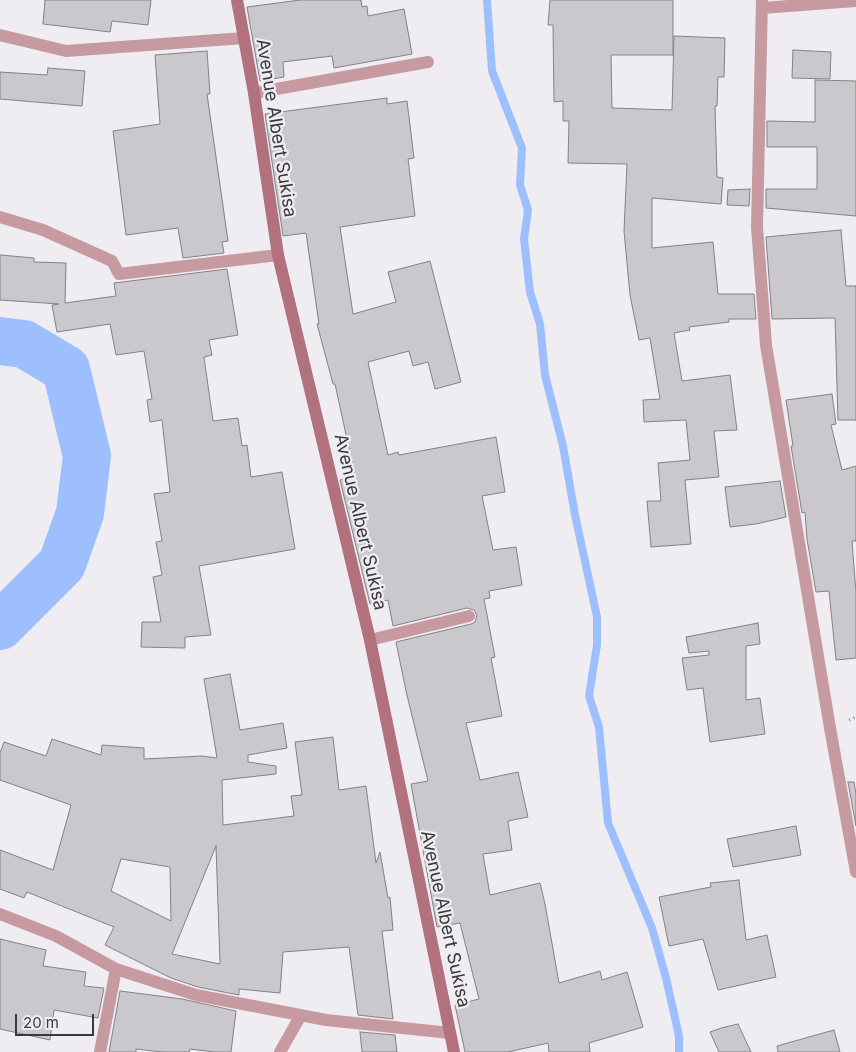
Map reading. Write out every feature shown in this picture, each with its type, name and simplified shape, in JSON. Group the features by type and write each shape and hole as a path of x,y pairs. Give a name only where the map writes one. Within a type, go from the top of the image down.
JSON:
{"street":[{"name":"Avenue Albert Sukisa","path":"237,0 254,93 278,255 370,640 454,1052"},
{"path":"856,2 762,4 757,227 766,345 856,872"},
{"path":"0,35 66,50 244,38"},
{"path":"254,93 428,62"},
{"path":"0,217 43,230 112,261 119,274 278,255"},
{"path":"370,640 469,616"},
{"path":"0,914 56,936 116,969 196,995 326,1020 450,1033"},
{"path":"100,1052 116,969"},
{"path":"280,1052 301,1015"}],"building":[{"path":"45,0 151,0 148,25 112,21 110,32 43,24"},
{"path":"300,0 361,0 362,7 367,6 368,16 404,9 412,54 334,68 332,56 283,62 284,77 260,81 247,7"},
{"path":"550,0 673,0 673,55 611,55 612,108 672,110 674,36 725,38 724,77 718,77 717,106 715,106 717,177 723,178 721,204 652,198 652,248 713,242 718,294 754,294 756,319 729,319 729,322 689,327 690,330 674,333 682,381 730,375 737,430 714,431 719,477 685,480 691,544 651,547 647,501 661,501 658,463 690,460 686,420 644,422 643,400 660,399 650,338 639,340 630,295 624,231 627,164 568,163 569,121 563,121 563,101 554,102 553,25 548,25"},
{"path":"793,50 831,52 830,79 792,78"},
{"path":"207,51 210,94 207,94 228,241 222,242 224,253 183,258 178,228 126,235 113,131 160,124 155,55"},
{"path":"48,68 85,71 82,106 0,99 0,72 47,75"},
{"path":"815,80 856,81 856,216 766,208 766,189 817,189 817,147 767,147 767,121 815,122"},
{"path":"387,98 387,104 407,101 414,158 408,159 415,216 340,227 353,314 396,302 388,272 430,261 461,382 435,389 428,362 413,366 409,351 368,362 388,455 398,452 399,455 496,437 505,492 482,496 493,550 516,547 522,585 489,591 490,598 484,599 495,657 491,658 502,716 466,723 480,780 518,772 528,817 508,821 512,850 483,854 490,895 540,883 559,983 600,971 602,980 627,972 643,1027 589,1043 590,1052 549,1052 548,1043 508,1052 465,1052 455,1005 479,999 460,923 437,927 411,784 428,781 396,642 471,624 475,622 477,615 474,610 467,608 393,626 388,600 370,604 340,480 355,476 335,384 333,384 317,324 319,324 306,233 283,236 265,114"},
{"path":"750,189 749,206 727,205 728,190"},
{"path":"841,230 846,286 856,286 856,420 838,420 835,318 772,319 766,237"},
{"path":"0,255 34,258 34,262 66,263 65,303 116,296 114,283 227,269 238,335 209,340 212,355 204,357 213,421 238,418 242,446 247,445 251,477 282,472 295,549 199,566 211,635 185,637 185,648 141,647 142,622 161,622 153,577 162,575 156,542 162,541 154,494 170,492 162,420 150,422 147,400 152,399 144,351 116,355 110,324 57,332 52,305 59,304 0,300"},
{"path":"832,394 836,424 831,425 842,470 856,466 856,541 852,541 856,593 856,658 836,660 829,591 816,592 807,539 805,512 802,513 791,446 793,446 786,400"},
{"path":"780,481 786,517 756,524 730,527 725,487"},
{"path":"758,623 760,644 746,646 746,700 760,698 765,734 710,742 703,688 687,690 682,658 709,655 709,651 689,653 686,637"},
{"path":"230,674 240,730 283,723 287,748 248,755 248,762 276,766 276,774 222,780 223,825 294,816 291,796 302,795 295,742 333,737 339,790 366,786 376,863 380,852 388,898 390,897 393,930 382,931 393,1019 358,1015 349,947 283,952 280,993 239,989 239,995 198,987 171,978 105,945 114,927 27,892 24,898 0,889 0,850 53,870 71,805 0,780 0,753 4,742 46,756 52,739 101,755 102,745 144,748 144,759 202,756 217,758 204,679","holes":["216,846 220,964 172,954","121,859 170,867 171,921 111,891"]},
{"path":"848,782 854,782 856,826"},
{"path":"796,826 801,855 733,867 727,839"},
{"path":"739,880 746,940 767,935 776,977 718,990 703,939 669,946 659,897 711,887 710,883"},
{"path":"0,939 46,950 43,966 86,972 84,986 104,988 98,1018 54,1010 50,1040 0,1029"},
{"path":"120,991 182,999 236,1011 231,1052 190,1049 189,1052 162,1052 136,1049 136,1052 109,1052"},
{"path":"738,1024 751,1052 719,1052 710,1032"},
{"path":"834,1030 840,1052 778,1052 777,1046"},
{"path":"360,1032 395,1035 397,1052 362,1052"}],"waterway":[{"path":"487,0 492,71 522,148 520,185 528,210 524,239 530,292 540,324 545,375 563,446 575,515 597,617 597,645 589,696 599,727 608,823 652,928 679,1036 679,1052"},
{"path":"0,341 24,344 66,369 87,456 80,513 62,564 0,626"}]}
